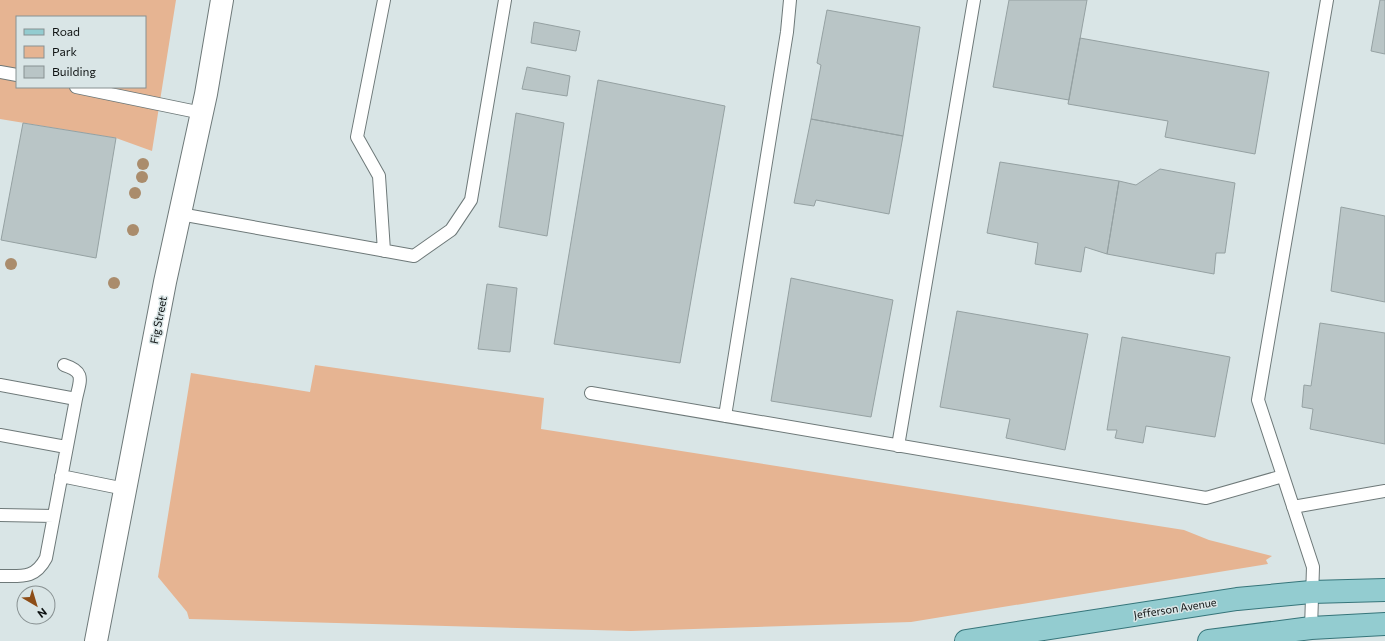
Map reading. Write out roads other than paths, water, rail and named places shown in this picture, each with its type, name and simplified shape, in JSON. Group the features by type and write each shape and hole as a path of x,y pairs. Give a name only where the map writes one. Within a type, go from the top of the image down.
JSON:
{"main road":[{"name":"Jefferson Avenue","path":"966,641 1237,598 1311,592 1385,590"},
{"path":"1209,641 1311,628 1385,624"}],"street":[{"name":"Fig Street","path":"96,641 165,282 202,113 222,0"}],"lane":[{"path":"384,0 357,138 379,176 384,251"},
{"path":"180,214 414,256 451,230 471,200 504,0"},
{"path":"725,416 787,32 790,0"},
{"path":"898,446 974,0"},
{"path":"1311,628 1313,567 1258,400 1327,0"},
{"path":"0,72 16,75"},
{"path":"81,88 202,113"},
{"path":"0,576 20,576 33,574 40,568 46,558 80,379 80,374 76,369 64,365"},
{"path":"0,384 76,399"},
{"path":"591,393 1206,498 1282,476"},
{"path":"0,435 66,447"},
{"path":"61,476 125,489"},
{"path":"1293,507 1385,491"},
{"path":"0,515 54,516"}]}
